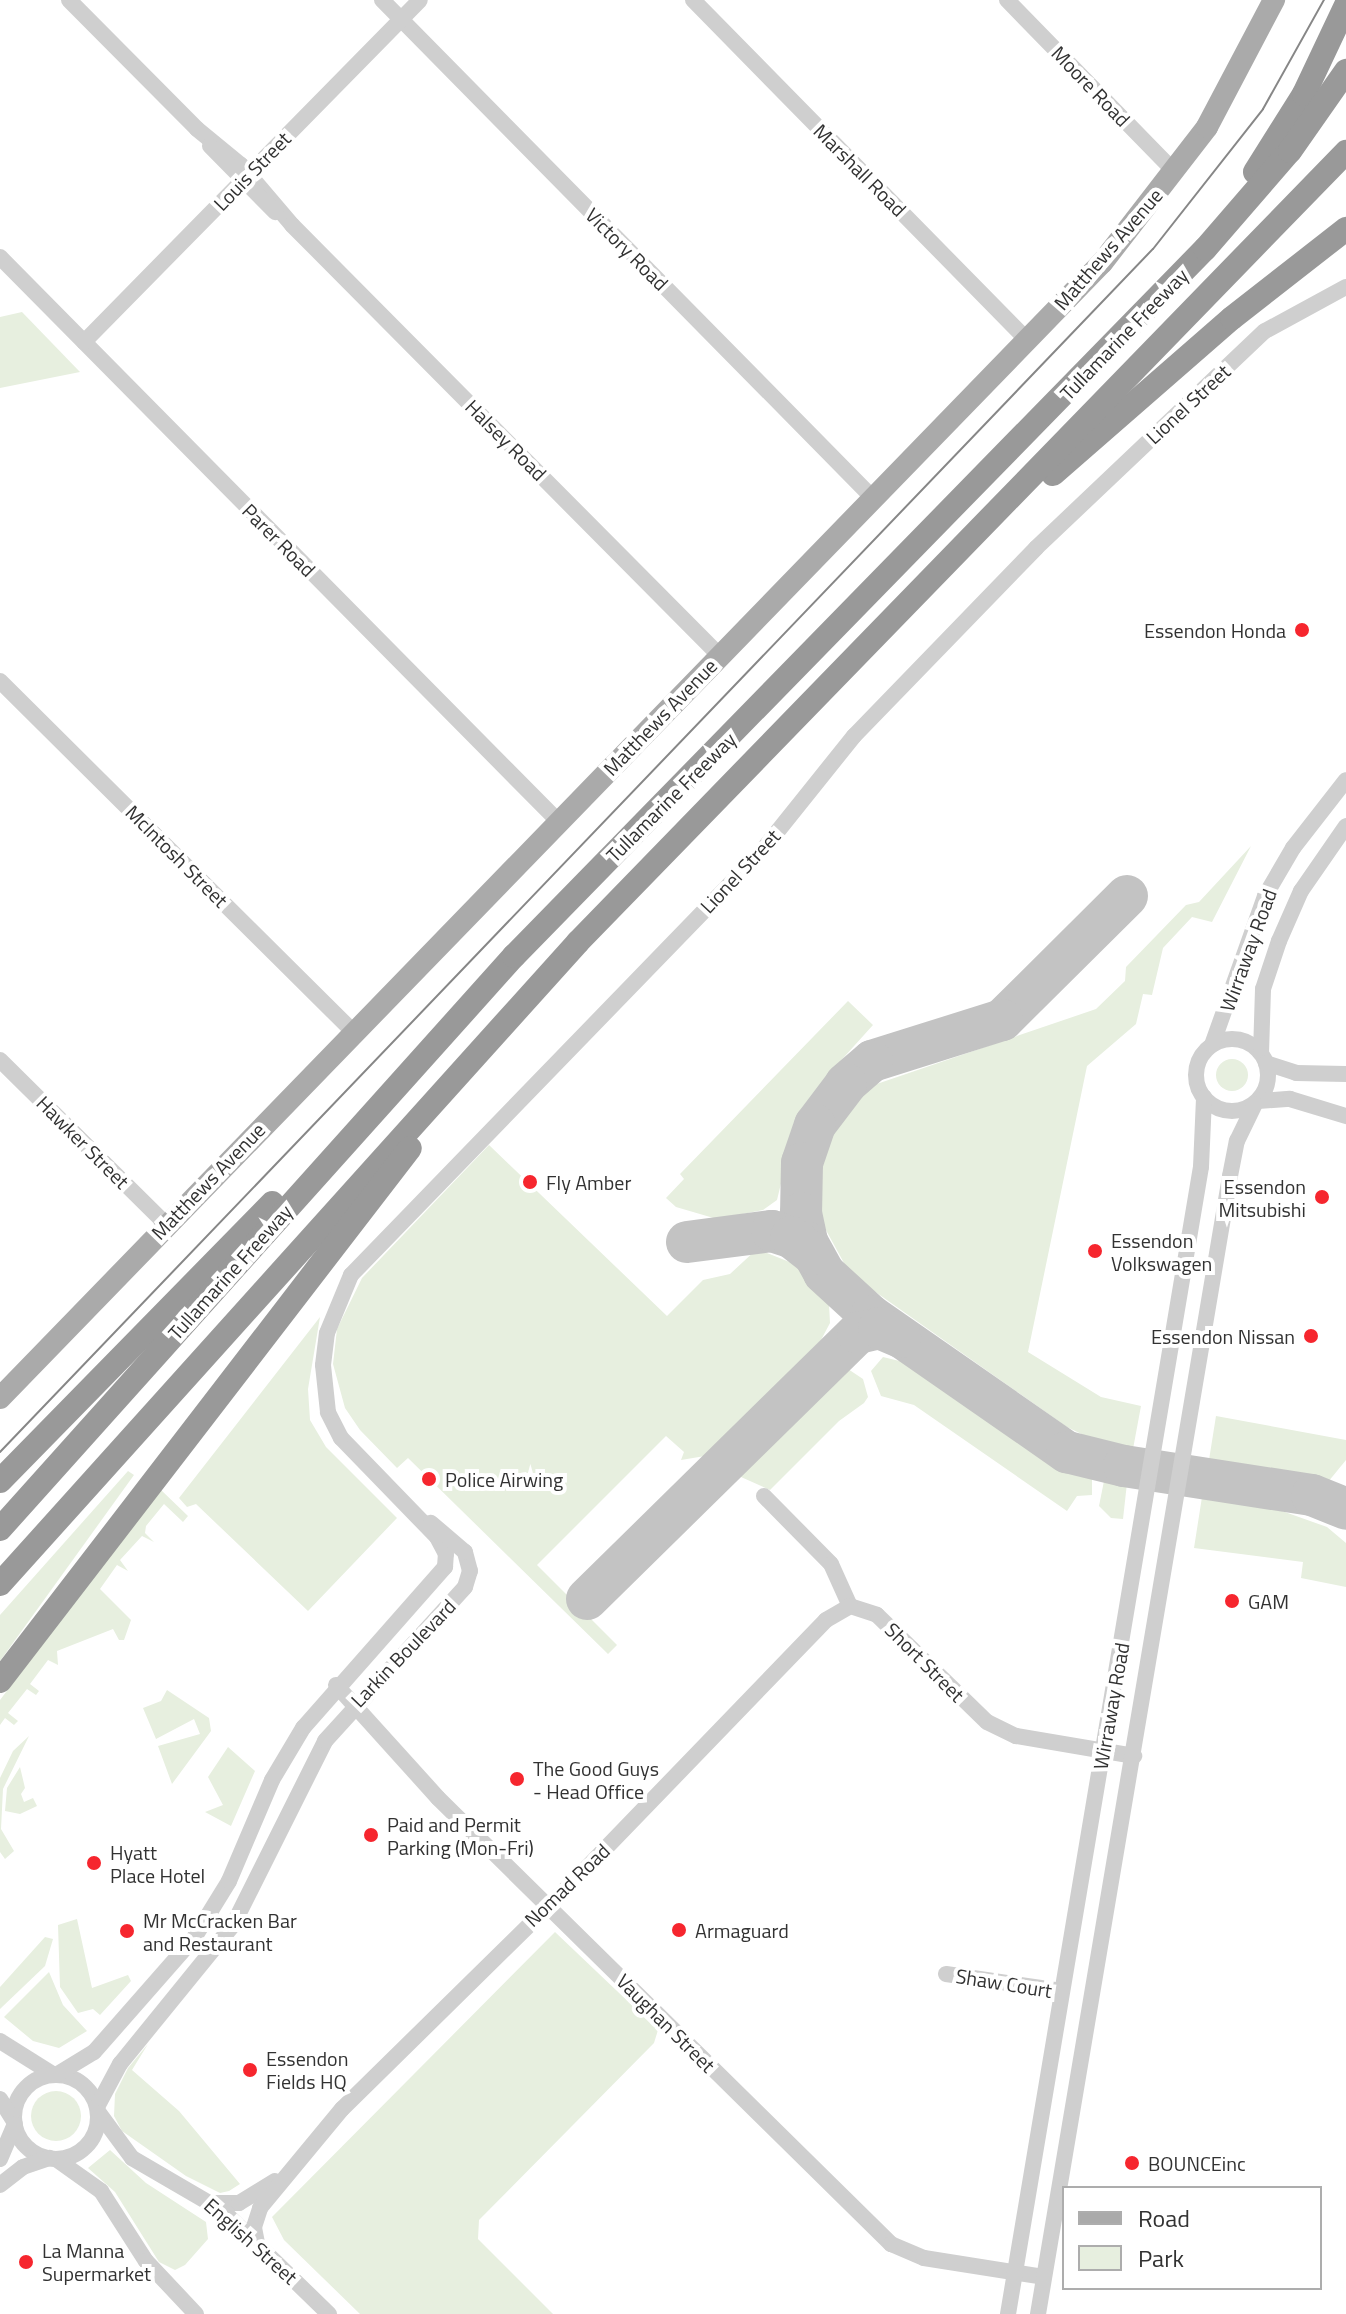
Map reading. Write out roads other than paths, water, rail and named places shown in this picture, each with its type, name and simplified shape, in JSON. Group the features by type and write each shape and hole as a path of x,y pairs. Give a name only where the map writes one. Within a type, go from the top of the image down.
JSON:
{"highway":[{"path":"1093,368 1253,174 1304,94 1346,5"},
{"name":"Tullamarine Freeway","path":"0,1529 514,956 1093,368 1253,194 1346,71"},
{"name":"Tullamarine Freeway","path":"0,1584 543,980 1346,152"},
{"path":"864,650 1039,486 1232,318 1346,229"},
{"path":"0,1481 514,956"},
{"path":"0,1681 308,1277 543,980"}],"main road":[{"name":"Matthews Avenue","path":"0,1398 1102,263 1175,172 1236,79 1274,0"}],"street":[{"name":"Halsey Road","path":"69,0 719,655"},
{"name":"Victory Road","path":"382,0 873,498"},
{"name":"Louis Street","path":"84,342 420,0"},
{"name":"Marshall Road","path":"693,0 1027,340"},
{"name":"Moore Road","path":"1007,0 1175,172"},
{"name":"Parer Road","path":"0,257 559,822"},
{"name":"Lionel Street","path":"422,1519 341,1438 328,1412 323,1365 327,1333 351,1275 761,852 854,736 1036,548 1265,331 1326,301 1346,287"},
{"name":"McIntosh Street","path":"0,681 354,1032"},
{"name":"Wirraway Road","path":"1212,1045 1265,896 1309,824 1346,781"},
{"name":"Wirraway Road","path":"1264,1058 1263,989 1279,941 1301,891 1346,826"},
{"path":"1346,1074 1292,1072 1235,1039 1212,1045 1196,1073 1204,1097 1228,1111 1256,1102 1290,1099 1346,1116"},
{"path":"1256,1102 1268,1083 1264,1058"},
{"name":"Hawker Street","path":"0,1060 166,1224"},
{"name":"Wirraway Road","path":"1008,2314 1201,1167 1204,1097"},
{"name":"Wirraway Road","path":"1038,2314 1235,1152 1256,1102"},
{"path":"1167,1372 1197,1377"},
{"path":"764,1496 831,1564 850,1606"},
{"name":"Larkin Boulevard","path":"55,2075 94,2052 194,1938 229,1881 285,1756 336,1685 443,1572 444,1549 422,1519"},
{"name":"Larkin Boulevard","path":"98,2110 125,2057 193,1980 233,1925 300,1783 352,1706 467,1582 469,1560 463,1549 422,1519"},
{"name":"Short Street","path":"850,1606 877,1615 997,1729 1134,1756"},
{"name":"Nomad Road","path":"257,2243 256,2216 289,2171 371,2079 548,1907 826,1620 850,1606"},
{"name":"Vaughan Street","path":"336,1685 352,1706 548,1907 891,2244 924,2258 1044,2277"},
{"name":"Shaw Court","path":"946,1974 1062,1991"},
{"path":"0,2041 55,2075 82,2084 98,2110 96,2132 85,2148 23,2167 0,2185"},
{"path":"0,2159 24,2090 55,2075"},
{"path":"0,2099 26,2147 52,2159 101,2191 146,2261 196,2314"},
{"name":"English Street","path":"98,2110 137,2162 212,2203 329,2314"},
{"name":"Nomad Road","path":"212,2203 239,2203 289,2171"}],"tram line":[{"path":"0,1452 1153,249 1263,109 1324,0"}],"place":[{"name":"Essendon Honda","path":"1302,630"},
{"name":"Fly Amber","path":"530,1182"},
{"name":"Essendon Mitsubishi","path":"1322,1197"},
{"name":"Essendon Volkswagen","path":"1095,1251"},
{"name":"Essendon Nissan","path":"1311,1336"},
{"name":"Police Airwing","path":"429,1479"},
{"name":"GAM","path":"1232,1601"},
{"name":"The Good Guys - Head Office","path":"517,1779"},
{"name":"Paid and Permit Parking (Mon-Fri)","path":"371,1835"},
{"name":"Hyatt Place Hotel","path":"94,1863"},
{"name":"Armaguard","path":"679,1930"},
{"name":"Mr McCracken Bar and Restaurant","path":"127,1931"},
{"name":"Essendon Fields HQ","path":"250,2070"},
{"name":"BOUNCEinc","path":"1132,2163"},
{"name":"La Manna Supermarket","path":"26,2262"}]}
